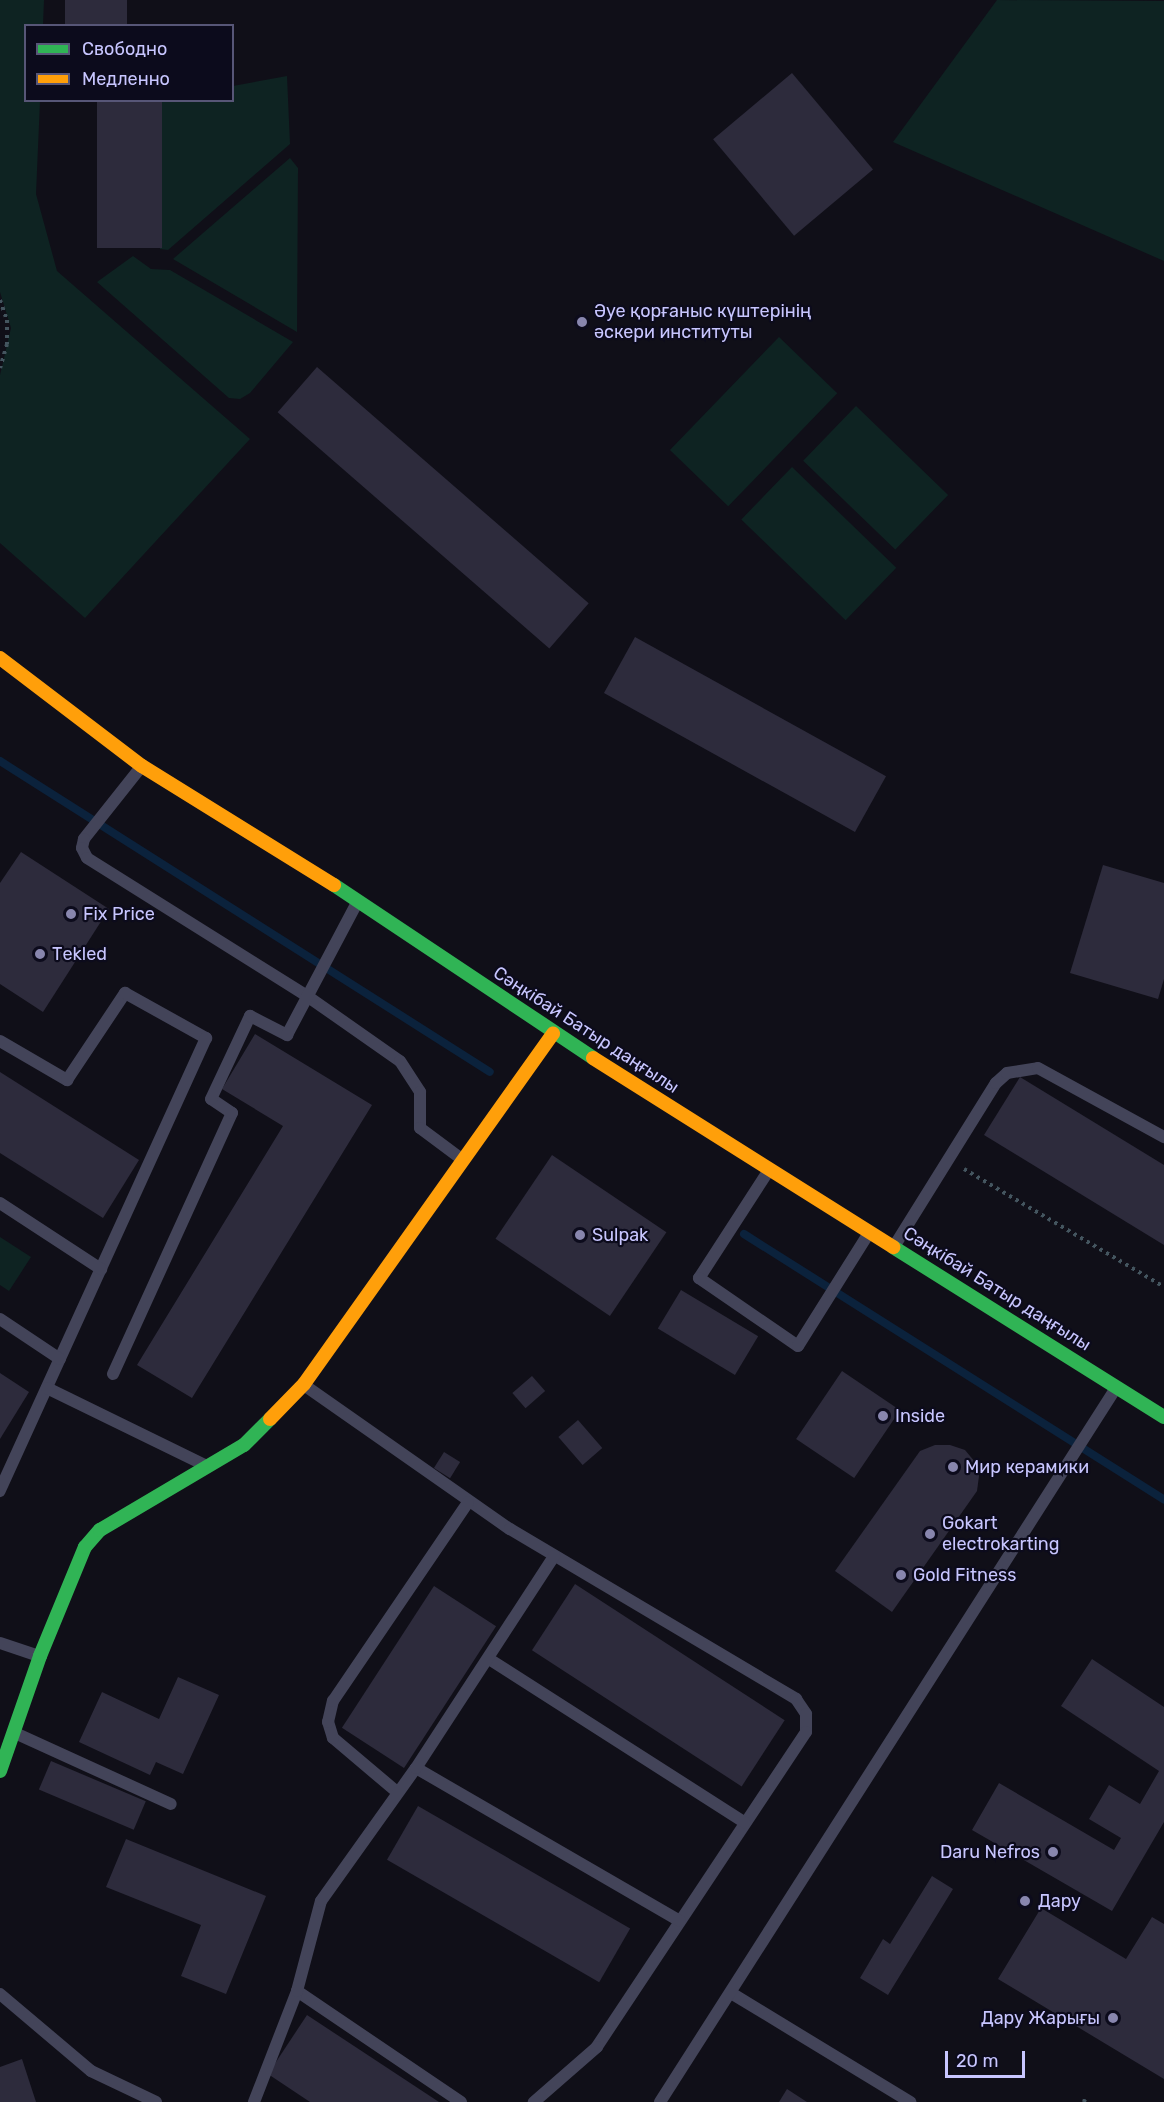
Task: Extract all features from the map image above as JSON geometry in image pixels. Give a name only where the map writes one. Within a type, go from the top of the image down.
[{"type":"main road","name":"Сәңкібай Батыр даңғылы","points":[[0,658],[142,766],[359,900],[553,1033],[895,1245],[1164,1417]]},
{"type":"main road","points":[[0,1771],[40,1656],[86,1547],[100,1530],[244,1445],[303,1384],[464,1162],[553,1033]]},
{"type":"lane","points":[[0,672],[39,688]]},
{"type":"lane","points":[[142,766],[89,833],[82,849],[87,858],[307,996],[400,1061],[420,1092],[420,1128],[464,1162]]},
{"type":"lane","points":[[113,1374],[232,1113],[211,1099],[250,1016],[287,1035],[359,900]]},
{"type":"lane","points":[[0,1041],[68,1080],[125,993],[206,1038],[0,1491]]},
{"type":"lane","points":[[895,1245],[996,1083],[1020,1068],[1038,1068],[1164,1137]]},
{"type":"lane","points":[[770,1169],[699,1278],[798,1346],[871,1230]]},
{"type":"lane","points":[[0,1203],[101,1269]]},
{"type":"lane","points":[[0,1319],[60,1359]]},
{"type":"lane","points":[[303,1384],[468,1502],[554,1556],[796,1699],[806,1714],[806,1732],[744,1822],[597,2047],[534,2102]]},
{"type":"lane","points":[[660,2102],[1117,1387]]},
{"type":"lane","points":[[47,1388],[207,1466]]},
{"type":"lane","points":[[397,1792],[333,1738],[328,1722],[333,1701],[468,1502]]},
{"type":"lane","points":[[254,2102],[297,1991],[321,1901],[416,1768],[554,1556]]},
{"type":"lane","points":[[0,1644],[40,1656]]},
{"type":"lane","points":[[489,1659],[744,1822]]},
{"type":"lane","points":[[14,1732],[171,1804]]},
{"type":"lane","points":[[416,1768],[680,1921]]},
{"type":"lane","points":[[297,1991],[461,2102]]},
{"type":"lane","points":[[731,1993],[910,2102]]},
{"type":"lane","points":[[0,1994],[91,2071],[156,2102]]},
{"type":"path","points":[[0,300],[7,320],[7,344],[0,368]]},
{"type":"path","points":[[948,1160],[1164,1287]]},
{"type":"green space","points":[[0,0],[44,0],[43,24],[24,24],[24,102],[40,102],[36,194],[57,271],[250,439],[85,618],[0,543],[0,375],[11,328],[0,292]]},
{"type":"green space","points":[[997,0],[1164,1],[1164,261],[893,142]]},
{"type":"green space","points":[[287,76],[290,144],[168,250],[160,249],[162,102],[234,102],[234,86]]},
{"type":"green space","points":[[290,158],[298,168],[297,332],[173,259]]},
{"type":"green space","points":[[133,256],[151,269],[170,270],[293,342],[250,393],[240,399],[229,398],[97,282]]},
{"type":"green space","points":[[779,337],[837,393],[728,506],[670,450]]},
{"type":"green space","points":[[856,406],[948,495],[895,550],[803,461]]},
{"type":"green space","points":[[792,467],[896,568],[846,620],[741,520]]},
{"type":"green space","points":[[0,1237],[31,1257],[9,1291],[0,1285]]},
{"type":"building","points":[[65,0],[127,0],[127,24],[65,24]]},
{"type":"building","points":[[792,73],[873,170],[794,236],[713,139]]},
{"type":"building","points":[[97,102],[162,102],[162,248],[97,248]]},
{"type":"building","points":[[317,367],[589,603],[549,648],[278,412]]},
{"type":"building","points":[[635,637],[886,776],[855,832],[604,693]]},
{"type":"building","name":"Тekled","points":[[21,852],[109,909],[43,1012],[0,984],[0,883]]},
{"type":"building","points":[[1103,865],[1164,883],[1164,979],[1158,999],[1070,973]]},
{"type":"building","points":[[255,1034],[372,1105],[192,1398],[137,1365],[283,1126],[222,1089]]},
{"type":"building","points":[[0,1072],[139,1160],[103,1218],[0,1153]]},
{"type":"building","points":[[1020,1077],[1164,1165],[1164,1245],[984,1135]]},
{"type":"building","name":"Sulpak","points":[[552,1155],[666,1232],[610,1316],[496,1239]]},
{"type":"building","points":[[681,1290],[758,1336],[735,1375],[658,1329]]},
{"type":"building","points":[[842,1371],[900,1410],[854,1478],[796,1439]]},
{"type":"building","points":[[0,1373],[29,1392],[0,1439]]},
{"type":"building","points":[[532,1376],[545,1391],[525,1408],[512,1393]]},
{"type":"building","points":[[578,1420],[602,1448],[583,1465],[558,1437]]},
{"type":"building","points":[[935,1445],[950,1445],[965,1450],[975,1462],[979,1476],[977,1491],[892,1612],[835,1571],[920,1451]]},
{"type":"building","points":[[444,1452],[460,1462],[450,1478],[434,1468]]},
{"type":"building","points":[[575,1584],[785,1720],[742,1786],[532,1650]]},
{"type":"building","points":[[434,1586],[496,1626],[404,1768],[342,1728]]},
{"type":"building","points":[[1092,1659],[1164,1707],[1164,1822],[1112,1911],[972,1830],[999,1783],[1114,1850],[1121,1838],[1089,1819],[1109,1785],[1140,1804],[1159,1771],[1061,1706]]},
{"type":"building","points":[[178,1677],[219,1695],[183,1774],[156,1762],[150,1775],[79,1742],[102,1692],[159,1719]]},
{"type":"building","points":[[51,1761],[146,1801],[134,1830],[39,1790]]},
{"type":"building","points":[[418,1806],[630,1928],[599,1982],[387,1860]]},
{"type":"building","points":[[126,1839],[266,1896],[226,1994],[181,1976],[201,1925],[106,1887]]},
{"type":"building","points":[[932,1876],[953,1889],[888,1995],[860,1978],[883,1939],[890,1944]]},
{"type":"building","name":"Дару Жарығы","points":[[1041,1908],[1126,1959],[1152,1917],[1164,1924],[1164,2079],[998,1979]]},
{"type":"building","points":[[307,2015],[439,2102],[310,2102],[268,2074]]},
{"type":"building","points":[[22,2059],[36,2102],[0,2102],[0,2067]]},
{"type":"building","points":[[787,2089],[807,2102],[779,2102]]},
{"type":"waterway","points":[[0,761],[490,1072]]},
{"type":"waterway","points":[[744,1234],[1164,1500]]},
{"type":"traffic: fast","points":[[334,885],[593,1058]]},
{"type":"traffic: fast","points":[[893,1247],[1164,1417]]},
{"type":"traffic: fast","points":[[0,1771],[40,1656],[85,1547],[100,1530],[244,1445],[270,1419]]},
{"type":"traffic: slow","points":[[0,658],[142,766],[334,885]]},
{"type":"traffic: slow","points":[[270,1419],[304,1384],[553,1033]]},
{"type":"traffic: slow","points":[[593,1058],[893,1247]]},
{"type":"place","name":"Әуе қорғаныс күштерінің әскери институты","points":[[582,322]]},
{"type":"place","name":"Fix Price","points":[[71,914]]},
{"type":"place","name":"Тekled","points":[[40,954]]},
{"type":"place","name":"Sulpak","points":[[580,1235]]},
{"type":"place","name":"Inside","points":[[883,1416]]},
{"type":"place","name":"Мир керамики","points":[[953,1467]]},
{"type":"place","name":"Gokart electrokarting","points":[[930,1534]]},
{"type":"place","name":"Gold Fitness","points":[[901,1575]]},
{"type":"place","name":"Daru Nefros","points":[[1053,1852]]},
{"type":"place","name":"Дару","points":[[1025,1901]]},
{"type":"place","name":"Дару Жарығы","points":[[1113,2018]]}]
